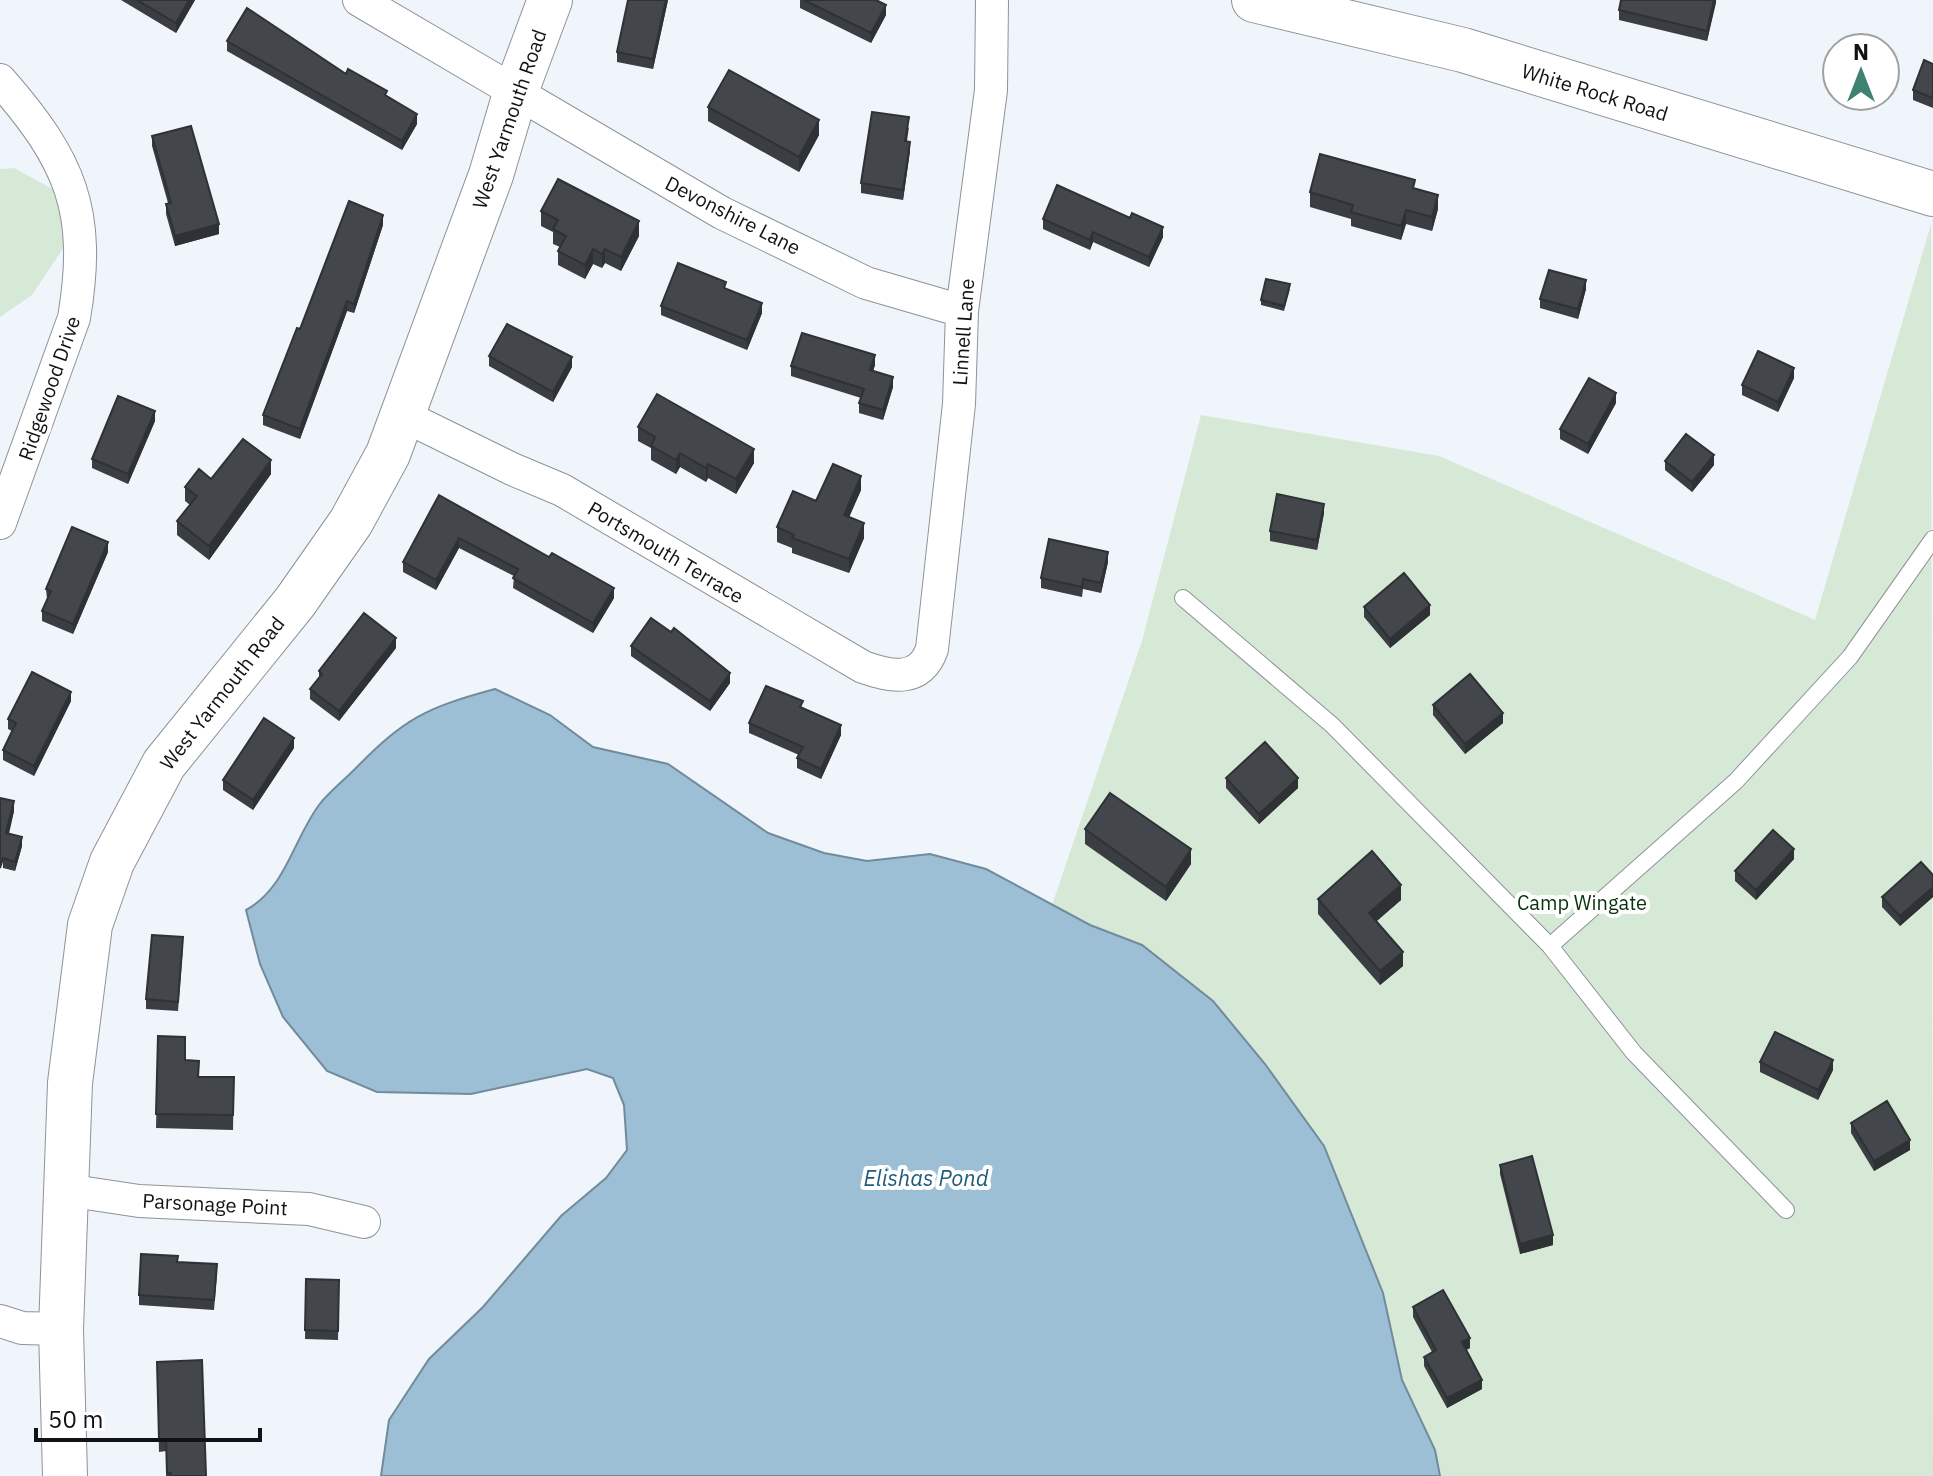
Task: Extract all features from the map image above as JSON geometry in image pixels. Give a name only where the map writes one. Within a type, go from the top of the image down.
[{"type":"main road","name":"West Yarmouth Road","points":[[65,1476],[61,1329],[70,1083],[90,925],[112,862],[164,764],[295,602],[351,522],[388,454],[491,175],[515,94],[550,0]]},
{"type":"main road","name":"White Rock Road","points":[[1254,0],[1463,50],[1933,194]]},
{"type":"street","name":"Devonshire Lane","points":[[359,0],[722,213],[866,283],[962,311]]},
{"type":"street","name":"Linnell Lane","points":[[927,662],[932,649],[959,404],[962,311],[991,90],[992,0]]},
{"type":"street","name":"Ridgewood Drive","points":[[0,80],[31,116],[54,152],[77,201],[81,227],[80,285],[74,318],[0,523]]},
{"type":"street","name":"Portsmouth Terrace","points":[[402,415],[562,490],[863,667],[886,676],[908,676],[927,662]]},
{"type":"street","name":"Parsonage Point","points":[[66,1190],[139,1201],[309,1209],[364,1222]]},
{"type":"street","points":[[0,1321],[22,1328],[61,1329]]},
{"type":"lane","points":[[1550,946],[1736,781],[1850,657],[1933,539]]},
{"type":"lane","points":[[1183,598],[1332,725],[1550,946],[1634,1053],[1786,1210]]},
{"type":"green space","points":[[14,168],[60,193],[74,232],[32,295],[0,317],[0,169]]},
{"type":"green space","name":"Camp Wingate","points":[[1931,224],[1933,1476],[1440,1476],[1435,1450],[1402,1380],[1383,1293],[1324,1146],[1265,1064],[1213,1001],[1052,905],[1142,641],[1201,415],[1439,456],[1815,620]]},
{"type":"water","name":"Elishas Pond","points":[[495,689],[550,715],[593,747],[668,764],[768,833],[824,853],[867,861],[930,854],[986,869],[1090,925],[1142,945],[1213,1001],[1265,1064],[1324,1146],[1383,1293],[1402,1380],[1435,1450],[1440,1476],[381,1476],[389,1420],[429,1359],[483,1307],[561,1216],[606,1178],[627,1150],[624,1105],[613,1078],[587,1069],[471,1094],[377,1092],[327,1071],[283,1017],[260,964],[246,910],[271,889],[323,801],[372,752],[417,717],[451,702]]},
{"type":"building","points":[[137,0],[189,0],[176,23]]},
{"type":"building","points":[[628,0],[666,0],[653,59],[617,52]]},
{"type":"building","points":[[804,0],[876,0],[886,5],[871,33]]},
{"type":"building","points":[[1621,0],[1714,0],[1707,31],[1619,10]]},
{"type":"building","points":[[247,8],[346,74],[348,69],[387,91],[385,95],[417,114],[402,141],[227,41]]},
{"type":"building","points":[[1924,60],[1933,64],[1933,98],[1913,90]]},
{"type":"building","points":[[729,70],[819,120],[799,157],[708,107]]},
{"type":"building","points":[[872,112],[909,117],[905,141],[910,142],[903,190],[861,183]]},
{"type":"building","points":[[191,126],[219,224],[175,236],[166,204],[171,203],[152,136]]},
{"type":"building","points":[[1320,154],[1415,180],[1413,188],[1438,195],[1432,217],[1406,210],[1401,226],[1351,212],[1353,205],[1310,192]]},
{"type":"building","points":[[558,179],[639,221],[621,257],[605,249],[602,254],[593,249],[585,265],[558,251],[566,236],[553,229],[558,220],[541,211]]},
{"type":"building","points":[[1057,185],[1130,218],[1132,213],[1163,227],[1149,257],[1093,232],[1090,240],[1043,219]]},
{"type":"building","points":[[349,201],[383,215],[354,304],[347,301],[300,429],[263,415]]},
{"type":"building","points":[[678,263],[726,282],[724,288],[762,303],[747,340],[661,306]]},
{"type":"building","points":[[1549,270],[1586,280],[1578,309],[1540,299]]},
{"type":"building","points":[[1266,279],[1290,284],[1284,306],[1261,300]]},
{"type":"building","points":[[507,324],[572,357],[553,392],[489,356]]},
{"type":"building","points":[[802,333],[875,355],[870,370],[893,377],[883,410],[859,403],[864,389],[791,366]]},
{"type":"building","points":[[1758,351],[1794,368],[1778,402],[1742,385]]},
{"type":"building","points":[[1589,378],[1616,393],[1588,444],[1560,429]]},
{"type":"building","points":[[657,394],[754,449],[736,479],[708,464],[706,468],[680,453],[676,460],[651,446],[655,437],[638,427]]},
{"type":"building","points":[[118,396],[155,411],[128,474],[92,459]]},
{"type":"building","points":[[1686,434],[1714,455],[1692,482],[1665,461]]},
{"type":"building","points":[[243,439],[271,460],[209,546],[177,521],[197,496],[185,487],[199,469],[211,479]]},
{"type":"building","points":[[833,464],[861,476],[844,515],[864,523],[849,559],[792,538],[794,535],[777,527],[793,491],[816,501]]},
{"type":"building","points":[[1277,494],[1324,504],[1317,540],[1270,531]]},
{"type":"building","points":[[439,495],[549,557],[552,553],[614,588],[593,623],[513,578],[518,569],[459,538],[436,580],[403,562]]},
{"type":"building","points":[[72,527],[108,542],[73,624],[42,611],[51,591],[46,589]]},
{"type":"building","points":[[1049,539],[1108,552],[1101,583],[1083,579],[1082,587],[1041,578]]},
{"type":"building","points":[[1404,573],[1430,605],[1390,639],[1364,607]]},
{"type":"building","points":[[364,613],[396,638],[339,711],[310,689],[322,674],[319,671]]},
{"type":"building","points":[[651,618],[671,632],[674,628],[730,673],[710,701],[631,646]]},
{"type":"building","points":[[32,672],[71,692],[34,766],[3,750],[16,723],[8,719]]},
{"type":"building","points":[[1470,674],[1503,713],[1465,744],[1433,705]]},
{"type":"building","points":[[766,686],[803,701],[800,707],[841,725],[821,769],[797,758],[803,747],[749,723]]},
{"type":"building","points":[[264,718],[294,738],[253,800],[223,780]]},
{"type":"building","points":[[1265,742],[1298,778],[1259,814],[1226,778]]},
{"type":"building","points":[[1110,793],[1191,849],[1166,887],[1085,829]]},
{"type":"building","points":[[0,798],[14,801],[6,833],[22,837],[15,862],[3,858],[0,868]]},
{"type":"building","points":[[1773,830],[1794,849],[1756,890],[1735,871]]},
{"type":"building","points":[[1372,851],[1401,885],[1369,913],[1403,952],[1380,971],[1318,899]]},
{"type":"building","points":[[1921,862],[1933,875],[1933,887],[1900,916],[1882,897]]},
{"type":"building","points":[[152,935],[183,937],[178,1002],[146,999]]},
{"type":"building","points":[[1775,1032],[1833,1060],[1818,1090],[1760,1062]]},
{"type":"building","points":[[158,1036],[185,1037],[185,1060],[199,1061],[198,1077],[234,1077],[233,1115],[156,1114]]},
{"type":"building","points":[[1887,1101],[1910,1140],[1874,1161],[1851,1123]]},
{"type":"building","points":[[1532,1156],[1553,1235],[1520,1244],[1500,1165]]},
{"type":"building","points":[[141,1254],[178,1256],[177,1262],[217,1264],[214,1300],[139,1295]]},
{"type":"building","points":[[306,1279],[339,1280],[338,1331],[305,1330]]},
{"type":"building","points":[[1443,1290],[1470,1338],[1462,1342],[1482,1380],[1447,1398],[1424,1357],[1436,1350],[1413,1307]]},
{"type":"building","points":[[202,1360],[206,1476],[170,1476],[171,1473],[167,1473],[166,1439],[159,1439],[157,1362]]}]
